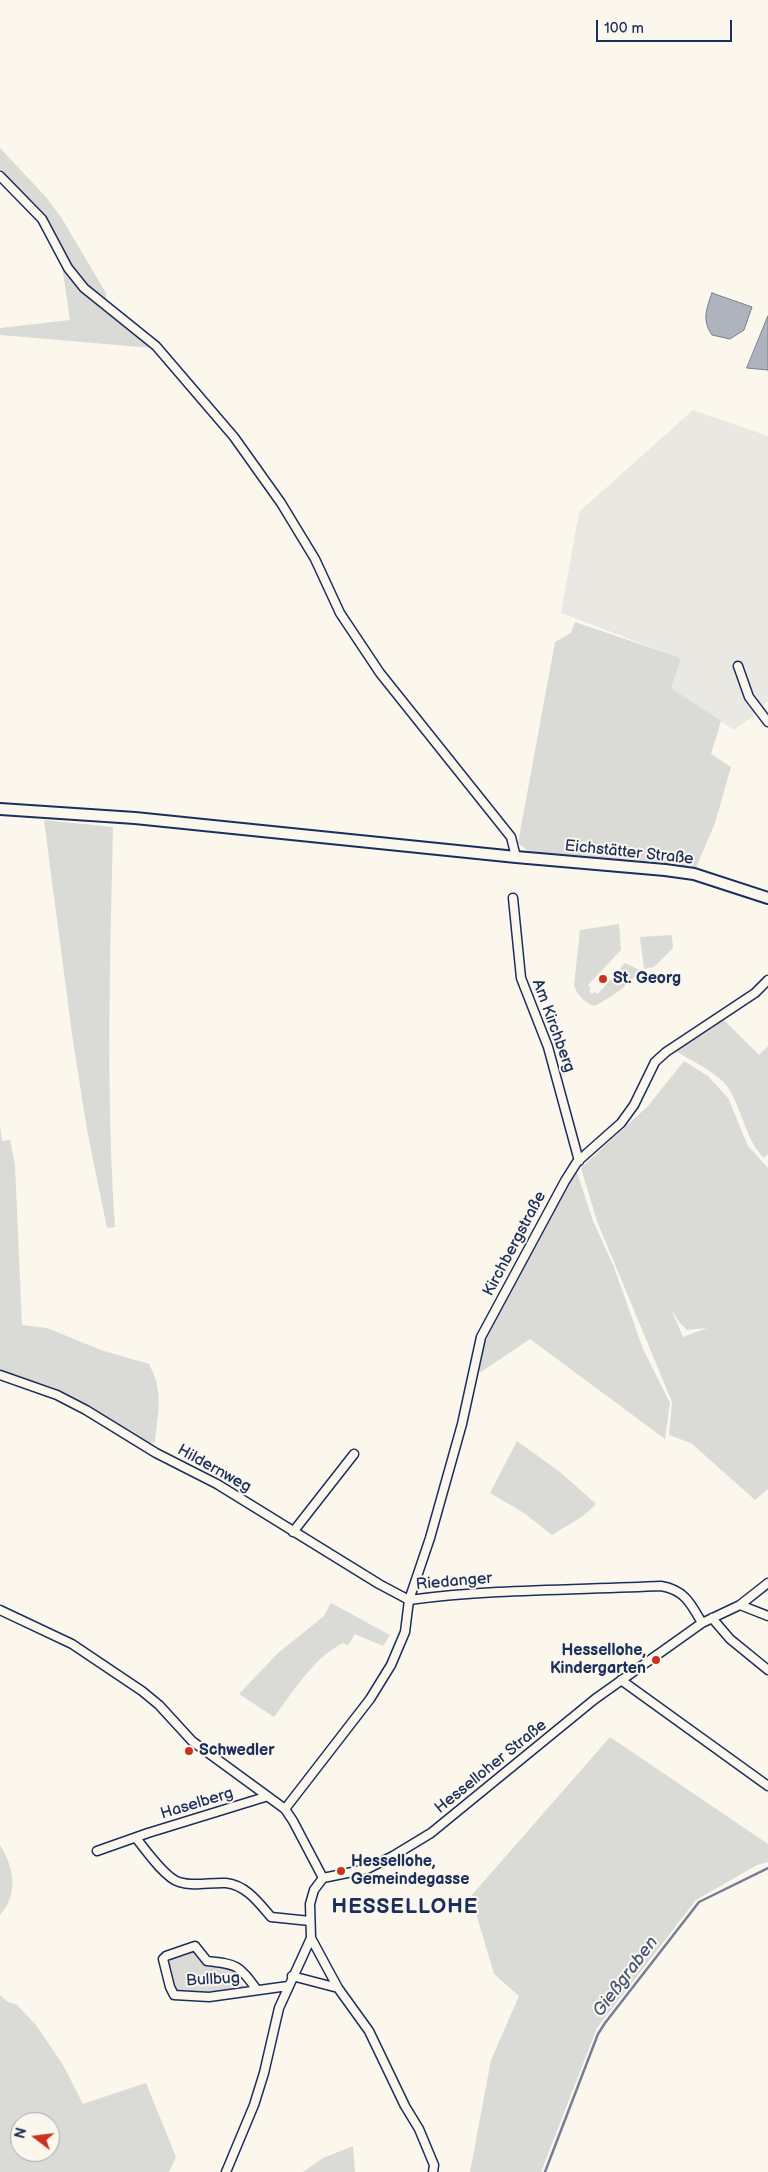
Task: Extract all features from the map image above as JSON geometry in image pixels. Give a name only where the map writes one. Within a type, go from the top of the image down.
[{"type":"main road","name":"Eichstätter Straße","points":[[0,809],[134,818],[684,873],[722,882],[768,898]]},
{"type":"street","points":[[0,176],[42,219],[68,268],[84,288],[156,346],[234,437],[281,503],[315,559],[340,613],[380,673],[511,837],[516,857]]},
{"type":"street","points":[[738,666],[749,697],[768,722]]},
{"type":"street","name":"Am Kirchberg","points":[[513,898],[521,978],[548,1047],[579,1161]]},
{"type":"street","name":"Kirchbergstraße","points":[[409,1600],[429,1541],[462,1424],[481,1338],[565,1181],[579,1161],[622,1123],[634,1105],[655,1062],[669,1050],[755,993],[768,980]]},
{"type":"street","name":"Hildernweg","points":[[0,1375],[64,1398],[156,1453],[217,1484],[379,1584],[409,1600]]},
{"type":"street","points":[[293,1532],[354,1454]]},
{"type":"street","name":"Hesselloher Straße","points":[[323,1878],[367,1869],[431,1833],[621,1680],[702,1623],[740,1605],[768,1583]]},
{"type":"street","name":"Riedanger","points":[[285,1809],[326,1759],[379,1686],[391,1665],[405,1632],[409,1600],[450,1595],[518,1591],[661,1586],[678,1590],[690,1603],[702,1623]]},
{"type":"street","points":[[740,1605],[768,1616]]},
{"type":"street","points":[[0,1610],[72,1644],[142,1691],[159,1705],[192,1741],[285,1809],[323,1878],[314,1890],[310,1904],[312,1938],[338,1988],[369,2031],[405,2106],[419,2129],[434,2165],[433,2172]]},
{"type":"street","points":[[712,1618],[730,1639],[768,1670]]},
{"type":"street","points":[[621,1680],[768,1786]]},
{"type":"street","name":"Haselberg","points":[[97,1851],[265,1796]]},
{"type":"street","points":[[136,1838],[163,1870],[177,1882],[198,1885],[227,1883],[248,1892],[271,1917],[310,1921]]},
{"type":"street","points":[[226,2172],[254,2106],[264,2073],[279,2008],[292,1976],[312,1938]]},
{"type":"street","name":"Bullbug","points":[[257,1990],[245,1974],[232,1964],[207,1962],[195,1946],[166,1956],[163,1959],[166,1976],[174,1995],[209,1997],[288,1986]]},
{"type":"street","points":[[292,1976],[338,1988]]},
{"type":"shaded area","points":[[0,148],[45,196],[61,217],[106,293],[106,299],[80,280],[68,264],[59,245],[0,173]]},
{"type":"shaded area","points":[[62,265],[67,274],[152,348],[0,335],[0,328],[70,320]]},
{"type":"shaded area","points":[[712,293],[752,307],[744,330],[730,339],[712,335],[707,325],[706,315]]},
{"type":"shaded area","points":[[768,316],[768,370],[747,368]]},
{"type":"shaded area","points":[[693,410],[768,436],[768,701],[756,714],[734,730],[671,688],[680,658],[561,613],[579,512]]},
{"type":"shaded area","points":[[575,622],[681,658],[671,688],[721,721],[711,754],[731,767],[715,823],[695,870],[658,862],[540,853],[527,850],[518,843],[555,642],[571,633]]},
{"type":"shaded area","points":[[44,820],[113,827],[110,1127],[115,1227],[107,1228],[87,1130],[72,1034]]},
{"type":"shaded area","points":[[619,924],[621,950],[588,985],[591,988],[589,991],[592,994],[595,992],[598,994],[625,963],[640,970],[625,986],[595,1006],[582,999],[574,986],[580,930]]},
{"type":"shaded area","points":[[672,935],[673,948],[654,967],[644,969],[640,937]]},
{"type":"shaded area","points":[[723,1019],[759,1055],[768,1046],[768,1154],[764,1158],[752,1141],[732,1094],[726,1085],[709,1071],[674,1050]]},
{"type":"shaded area","points":[[684,1061],[708,1076],[728,1098],[748,1146],[768,1168],[768,1489],[755,1500],[691,1443],[669,1435],[672,1402],[597,1221],[581,1168],[648,1106]],"holes":[[[671,1309],[687,1330],[707,1328],[683,1337]]]},
{"type":"shaded area","points":[[0,1126],[2,1141],[10,1140],[15,1165],[22,1325],[47,1328],[101,1350],[149,1364],[157,1384],[159,1402],[155,1442],[146,1444],[53,1387],[0,1372]]},
{"type":"shaded area","points":[[576,1169],[593,1221],[614,1267],[643,1349],[670,1403],[665,1439],[530,1339],[481,1372],[476,1369],[491,1324]]},
{"type":"shaded area","points":[[517,1441],[560,1472],[596,1504],[583,1516],[552,1535],[524,1513],[490,1493]]},
{"type":"shaded area","points":[[331,1603],[390,1635],[383,1646],[355,1634],[348,1645],[343,1643],[332,1649],[313,1666],[274,1717],[239,1694],[278,1653],[324,1616]]},
{"type":"shaded area","points":[[610,1737],[768,1844],[768,1862],[757,1865],[696,1900],[597,2028],[541,2172],[470,2172],[491,2060],[519,1996],[494,1974],[471,1896]]},
{"type":"shaded area","points":[[0,1845],[9,1863],[12,1890],[6,1907],[0,1915]]},
{"type":"shaded area","points":[[193,1949],[204,1965],[220,1965],[233,1970],[244,1988],[211,1994],[177,1993],[171,1986],[169,1956]]},
{"type":"shaded area","points":[[0,1995],[8,2002],[17,2005],[36,2025],[63,2065],[83,2104],[146,2083],[176,2157],[169,2172],[0,2172]]},
{"type":"shaded area","points":[[353,2146],[355,2172],[303,2172],[323,2158]]},
{"type":"waterway","name":"Gießgraben","points":[[545,2172],[598,2034],[605,2023],[699,1902],[768,1868]]},
{"type":"place","name":"St. Georg","points":[[603,979]]},
{"type":"place","name":"Hessellohe, Kindergarten","points":[[656,1660]]},
{"type":"place","name":"Schwedler","points":[[189,1751]]},
{"type":"place","name":"Hessellohe, Gemeindegasse","points":[[341,1871]]},
{"type":"district","name":"HESSELLOHE","points":[[405,1908]]}]
